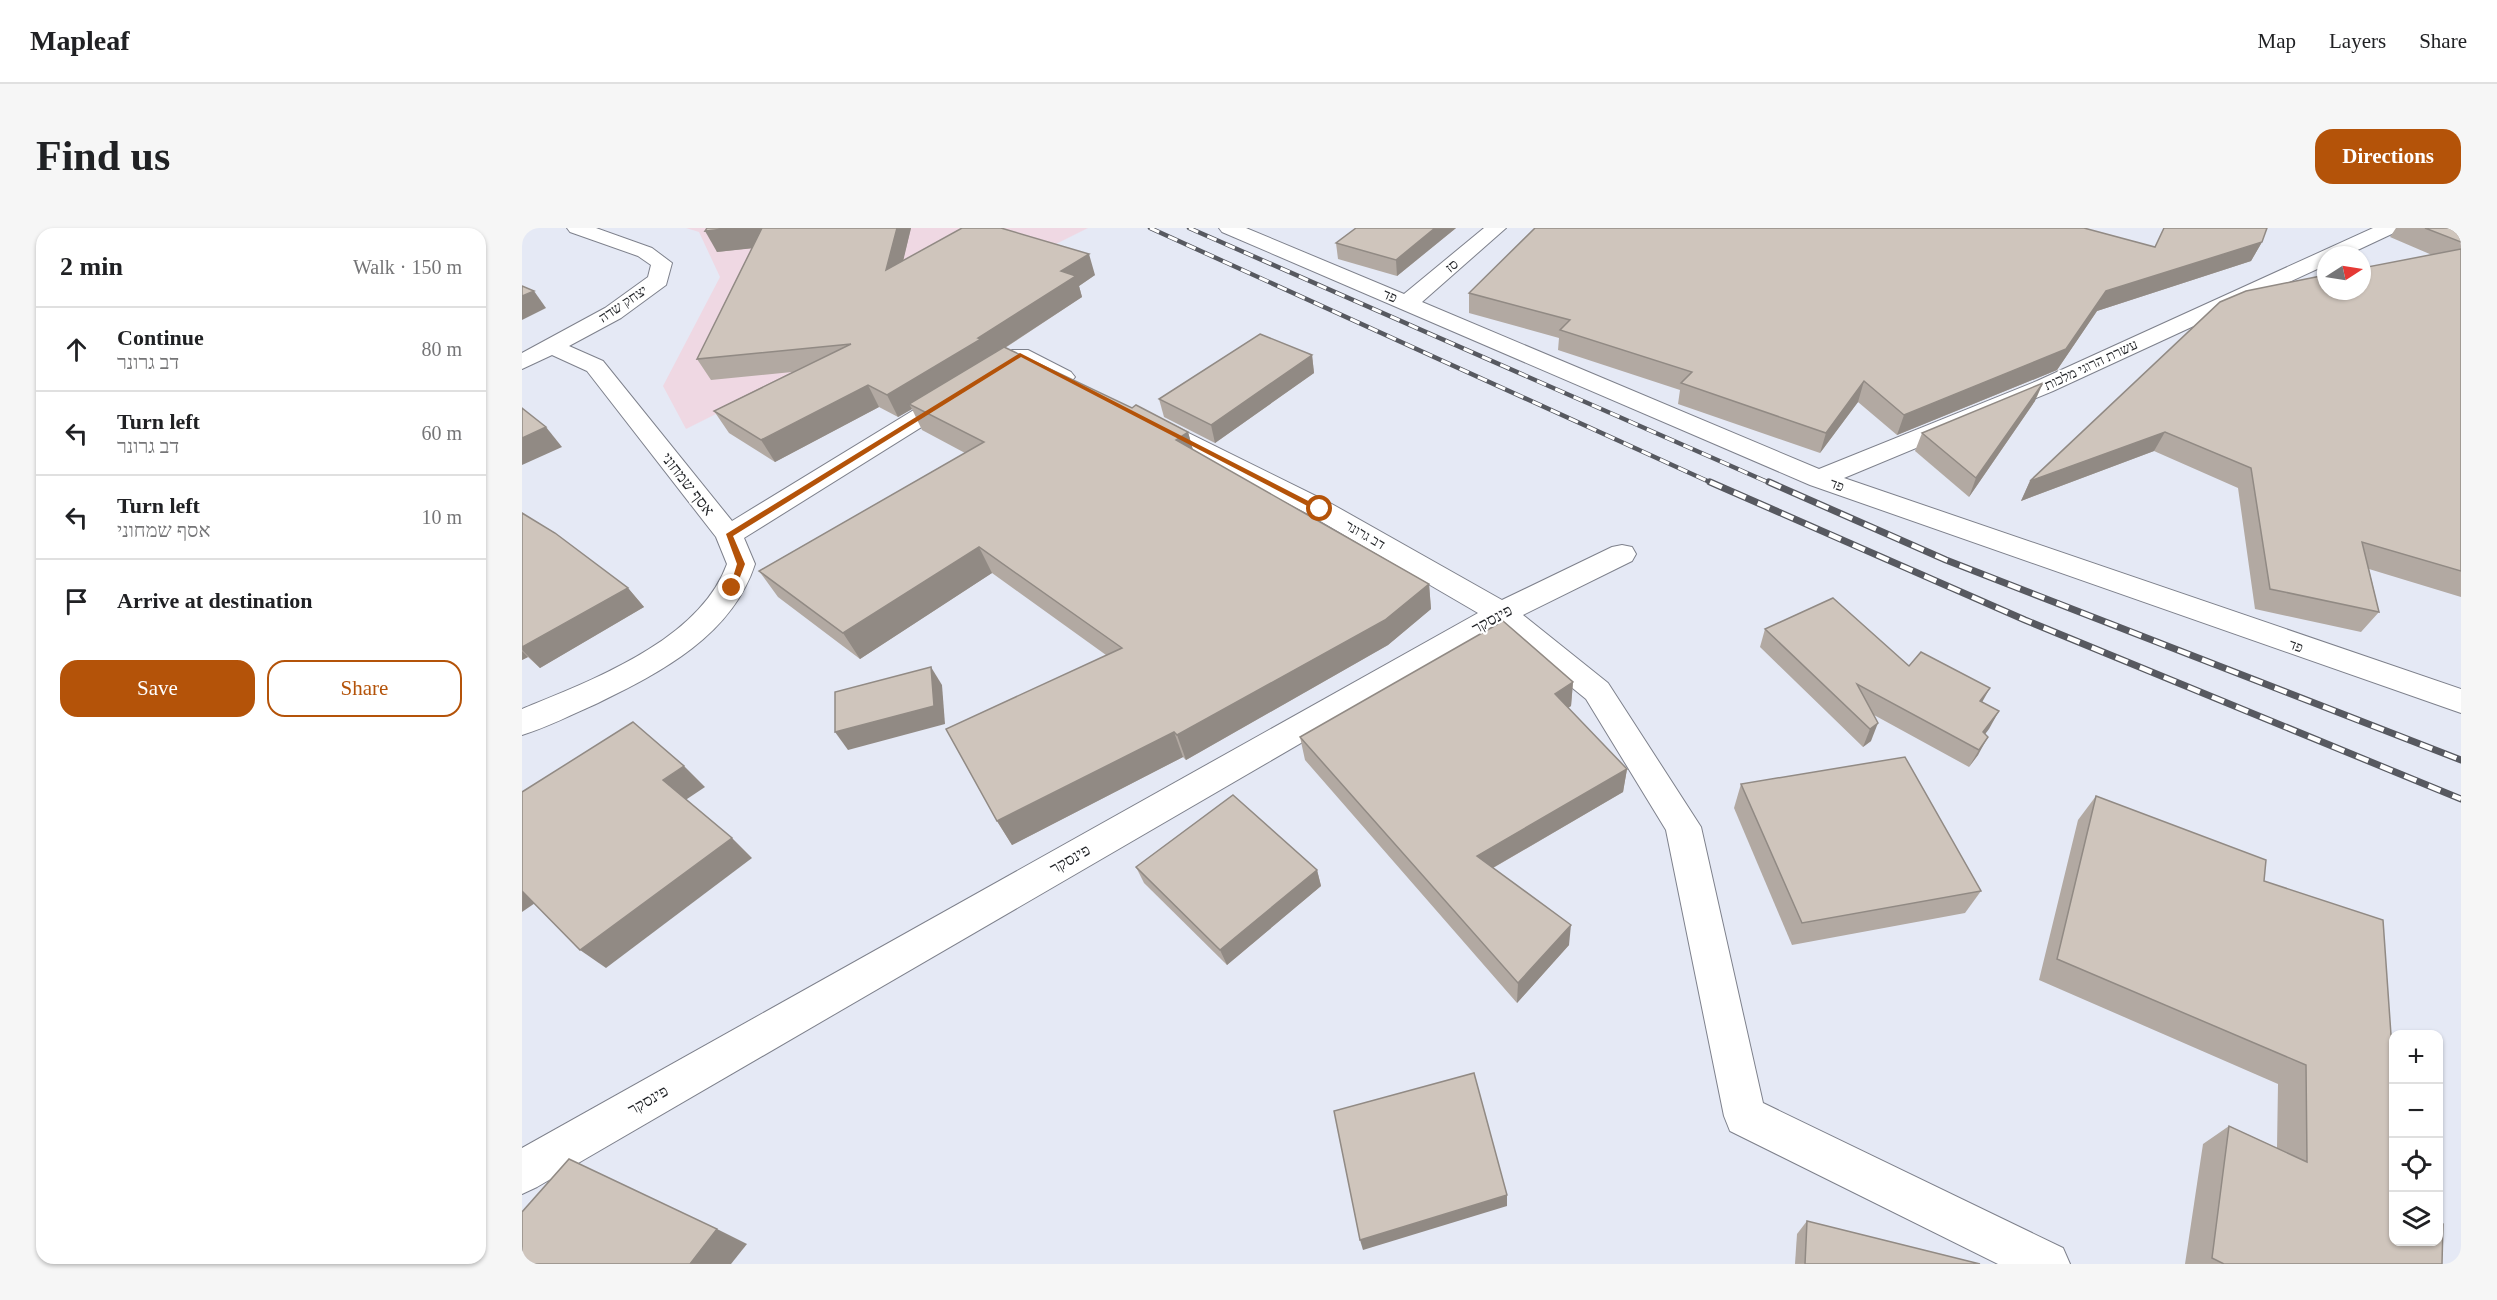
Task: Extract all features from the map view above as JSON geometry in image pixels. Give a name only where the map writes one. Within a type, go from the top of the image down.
[{"type":"street","name":"יצחק שדה","points":[[522,362],[554,347],[613,313],[658,280],[662,263],[645,252],[577,228]]},
{"type":"street","name":"פד","points":[[1229,228],[1819,479],[2461,701]]},
{"type":"street","name":"סז","points":[[1407,303],[1496,228]]},
{"type":"street","name":"עשרת הרוגי מלכות","points":[[2350,246],[2389,228]]},
{"type":"street","name":"עשרת הרוגי מלכות","points":[[1819,479],[2045,386],[2317,261]]},
{"type":"street","name":"אסף שמחוני","points":[[522,723],[616,679],[684,641],[713,614],[732,588],[741,564],[729,536],[595,366],[554,347]]},
{"type":"street","points":[[729,536],[1020,355],[1082,387]]},
{"type":"street","name":"דב גרונר","points":[[1134,413],[1320,509],[1500,613],[1597,691],[1683,827],[1745,1116],[2047,1264]]},
{"type":"street","name":"פינסקר","points":[[522,1172],[1500,613],[1622,554]]},
{"type":"shaded area","points":[[686,228],[1088,228],[686,429],[663,386],[720,277],[699,232]]},
{"type":"building","points":[[707,228],[734,228],[705,231]]},
{"type":"building","points":[[762,228],[897,228],[886,270],[962,228],[1001,228],[1089,254],[1061,271],[1076,276],[978,338],[981,339],[887,395],[868,385],[761,440],[714,411],[851,344],[697,359]]},
{"type":"building","points":[[1356,228],[1435,228],[1396,260],[1336,243]]},
{"type":"building","points":[[1535,228],[2084,228],[2155,247],[2164,228],[2267,228],[2262,242],[2106,291],[2066,349],[1904,415],[1864,381],[1826,433],[1681,383],[1692,372],[1560,330],[1570,320],[1469,293]]},
{"type":"building","points":[[2425,228],[2461,228],[2461,242]]},
{"type":"building","points":[[2461,249],[2461,571],[2362,542],[2379,612],[2270,589],[2251,468],[2165,432],[2030,481],[2220,302],[2246,291],[2317,277],[2317,300],[2371,300],[2371,266]]},
{"type":"building","points":[[522,286],[534,291],[522,296]]},
{"type":"building","points":[[1260,334],[1312,355],[1211,425],[1159,399]]},
{"type":"building","points":[[1004,347],[1132,408],[1136,405],[1188,432],[1176,440],[1429,584],[1385,620],[1177,735],[1174,732],[997,821],[946,729],[1122,648],[979,547],[843,633],[759,571],[984,442],[909,404]]},
{"type":"building","points":[[2043,383],[1976,478],[1922,433]]},
{"type":"building","points":[[522,408],[546,427],[522,438]]},
{"type":"building","points":[[522,513],[555,533],[628,588],[522,647]]},
{"type":"building","points":[[1833,598],[1909,666],[1921,652],[1990,688],[1980,701],[1999,711],[1983,732],[1988,737],[1979,750],[1857,684],[1878,723],[1870,729],[1765,629]]},
{"type":"building","points":[[1503,621],[1573,682],[1555,694],[1627,769],[1477,856],[1571,925],[1518,983],[1300,737]]},
{"type":"building","points":[[931,667],[934,706],[835,732],[835,692]]},
{"type":"building","points":[[633,722],[684,766],[663,780],[732,838],[580,950],[522,891],[522,792]]},
{"type":"building","points":[[1905,757],[1981,891],[1802,923],[1741,784]]},
{"type":"building","points":[[1233,795],[1317,870],[1220,950],[1136,867]]},
{"type":"building","points":[[2096,796],[2266,860],[2264,881],[2383,920],[2391,1030],[2389,1246],[2442,1246],[2442,1264],[2224,1264],[2212,1258],[2229,1126],[2307,1162],[2306,1065],[2057,959]]},
{"type":"building","points":[[1474,1073],[1507,1195],[1360,1240],[1334,1111]]},
{"type":"building","points":[[569,1159],[717,1229],[690,1264],[522,1264],[522,1212]]},
{"type":"building","points":[[1807,1221],[1980,1264],[1805,1264]]},
{"type":"railway","points":[[1150,228],[1714,484]]},
{"type":"railway","points":[[1189,228],[1772,484]]},
{"type":"railway","points":[[1710,482],[2025,620],[2461,799]]},
{"type":"railway","points":[[1769,482],[1946,560],[2461,760]]},
{"type":"route","points":[[732,588],[741,564],[729,536],[1020,355],[1320,509]]}]
